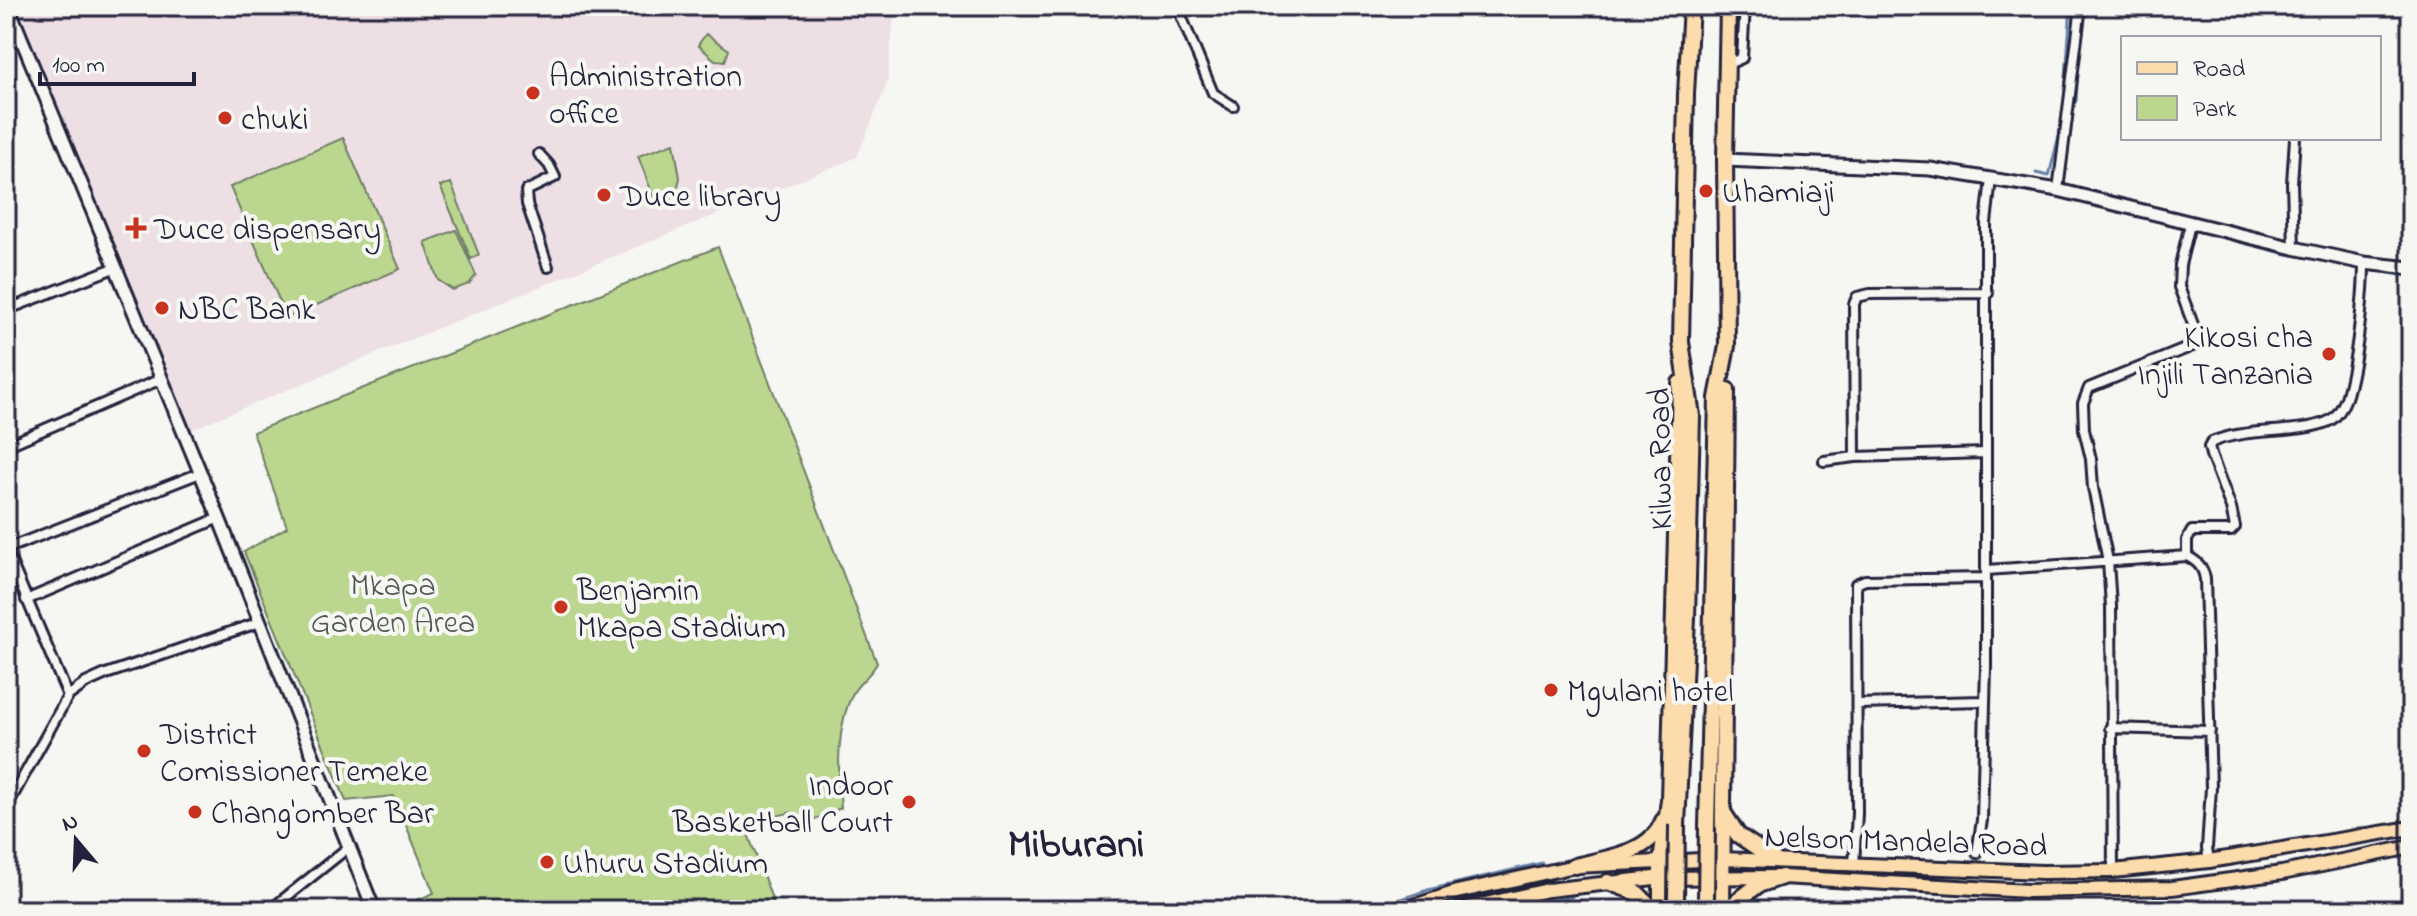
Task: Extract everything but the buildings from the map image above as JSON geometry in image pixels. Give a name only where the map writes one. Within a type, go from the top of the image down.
[{"type":"highway","name":"Kilwa Road","points":[[1676,905],[1692,416],[1681,342],[1691,6]]},
{"type":"highway","name":"Kilwa Road","points":[[1706,904],[1717,398],[1727,346],[1725,160],[1728,6]]},
{"type":"highway","points":[[1661,910],[1661,862],[1668,809],[1681,342]]},
{"type":"highway","points":[[1724,910],[1727,346]]},
{"type":"highway","points":[[1575,866],[1635,849],[1653,840],[1668,809]]},
{"type":"highway","points":[[1723,812],[1738,835],[1775,860]]},
{"type":"highway","points":[[1724,910],[1758,885],[1782,877]]},
{"type":"highway","points":[[1608,882],[1637,893],[1654,910]]},
{"type":"main road","name":"Nelson Mandela Road","points":[[1402,910],[1457,892],[1575,866],[1722,859],[2043,872],[2113,871],[2209,861],[2411,828]]},
{"type":"main road","name":"Nelson Mandela Road","points":[[1459,910],[1508,897],[1608,882],[1723,876],[2028,891],[2172,888],[2282,873],[2411,847]]},
{"type":"street","points":[[8,6],[219,518],[374,910]]},
{"type":"street","points":[[1177,6],[1213,93],[1233,106]]},
{"type":"street","points":[[1728,64],[1742,58],[1745,6]]},
{"type":"street","points":[[2058,190],[2081,6]]},
{"type":"street","points":[[2294,248],[2292,183],[2295,140]]},
{"type":"street","points":[[539,154],[555,177],[526,191],[527,204],[548,267]]},
{"type":"street","points":[[1725,160],[1930,169],[2058,190],[2294,248],[2364,263],[2411,268]]},
{"type":"street","points":[[1977,853],[1982,820],[1987,574],[1987,202],[1991,179]]},
{"type":"street","points":[[2113,871],[2110,728],[2113,651],[2108,561],[2093,488],[2083,403],[2089,388],[2200,343],[2179,287],[2180,265],[2190,224]]},
{"type":"street","points":[[2187,556],[2187,540],[2192,531],[2231,531],[2235,527],[2211,455],[2209,447],[2212,442],[2232,435],[2320,424],[2338,414],[2345,399],[2354,357],[2364,263]]},
{"type":"street","points":[[6,310],[114,268]]},
{"type":"street","points":[[1855,457],[1854,304],[1857,297],[1870,294],[1988,293]]},
{"type":"street","points":[[6,446],[161,379]]},
{"type":"street","points":[[1824,461],[1855,457],[1985,453]]},
{"type":"street","points":[[68,696],[6,549],[200,473]]},
{"type":"street","points":[[26,600],[219,518]]},
{"type":"street","points":[[1854,865],[1856,584],[1865,580],[1987,574],[2187,556],[2204,570],[2205,579],[2211,788],[2209,861]]},
{"type":"street","points":[[6,808],[68,696],[106,674],[260,622]]},
{"type":"street","points":[[1857,704],[1984,701]]},
{"type":"street","points":[[2110,728],[2210,731]]},
{"type":"street","points":[[270,910],[350,846]]},
{"type":"shaded area","points":[[19,6],[895,6],[887,84],[857,157],[187,431],[58,115]]},
{"type":"green space","points":[[706,34],[729,50],[725,61],[715,60],[698,45]]},
{"type":"green space","points":[[343,138],[400,269],[287,318],[230,187]]},
{"type":"green space","points":[[674,143],[680,178],[675,197],[657,206],[638,156]]},
{"type":"green space","points":[[451,183],[479,255],[471,259],[440,186]]},
{"type":"green space","points":[[456,230],[476,275],[469,284],[453,290],[438,280],[425,242]]},
{"type":"green space","name":"Benjamin Mkapa Stadium","points":[[718,247],[877,663],[858,685],[847,706],[839,765],[841,808],[804,824],[793,812],[744,823],[776,910],[393,910],[434,893],[394,796],[346,801],[244,552],[287,527],[253,432]]},
{"type":"waterway","points":[[2064,107],[2071,6]]},
{"type":"waterway","points":[[2076,101],[2079,56]]},
{"type":"waterway","points":[[2036,173],[2049,176],[2063,119]]},
{"type":"waterway","points":[[2115,210],[2287,254],[2411,277]]},
{"type":"waterway","points":[[2322,837],[2397,823]]},
{"type":"waterway","points":[[1913,860],[2069,866]]},
{"type":"waterway","points":[[1369,910],[1428,890],[1542,863]]},
{"type":"waterway","points":[[2113,865],[2130,863]]},
{"type":"waterway","points":[[1512,910],[1572,897]]},
{"type":"place","name":"Administration office","points":[[533,93]]},
{"type":"place","name":"chuki","points":[[225,118]]},
{"type":"place","name":"Uhamiaji","points":[[1706,191]]},
{"type":"place","name":"Duce library","points":[[604,195]]},
{"type":"place","name":"Duce dispensary","points":[[136,228]]},
{"type":"place","name":"NBC Bank","points":[[162,308]]},
{"type":"place","name":"Kikosi cha Injili Tanzania","points":[[2329,354]]},
{"type":"place","name":"Benjamin Mkapa Stadium","points":[[561,607]]},
{"type":"place","name":"Mgulani hotel","points":[[1551,690]]},
{"type":"place","name":"District Comissioner Temeke","points":[[144,751]]},
{"type":"place","name":"Indoor Basketball Court","points":[[909,802]]},
{"type":"place","name":"Chang'omber Bar","points":[[195,812]]},
{"type":"place","name":"Uhuru Stadium","points":[[547,862]]},
{"type":"district","name":"Miburani","points":[[1076,842]]},
{"type":"park label","name":"Mkapa Garden Area","points":[[393,602]]}]
